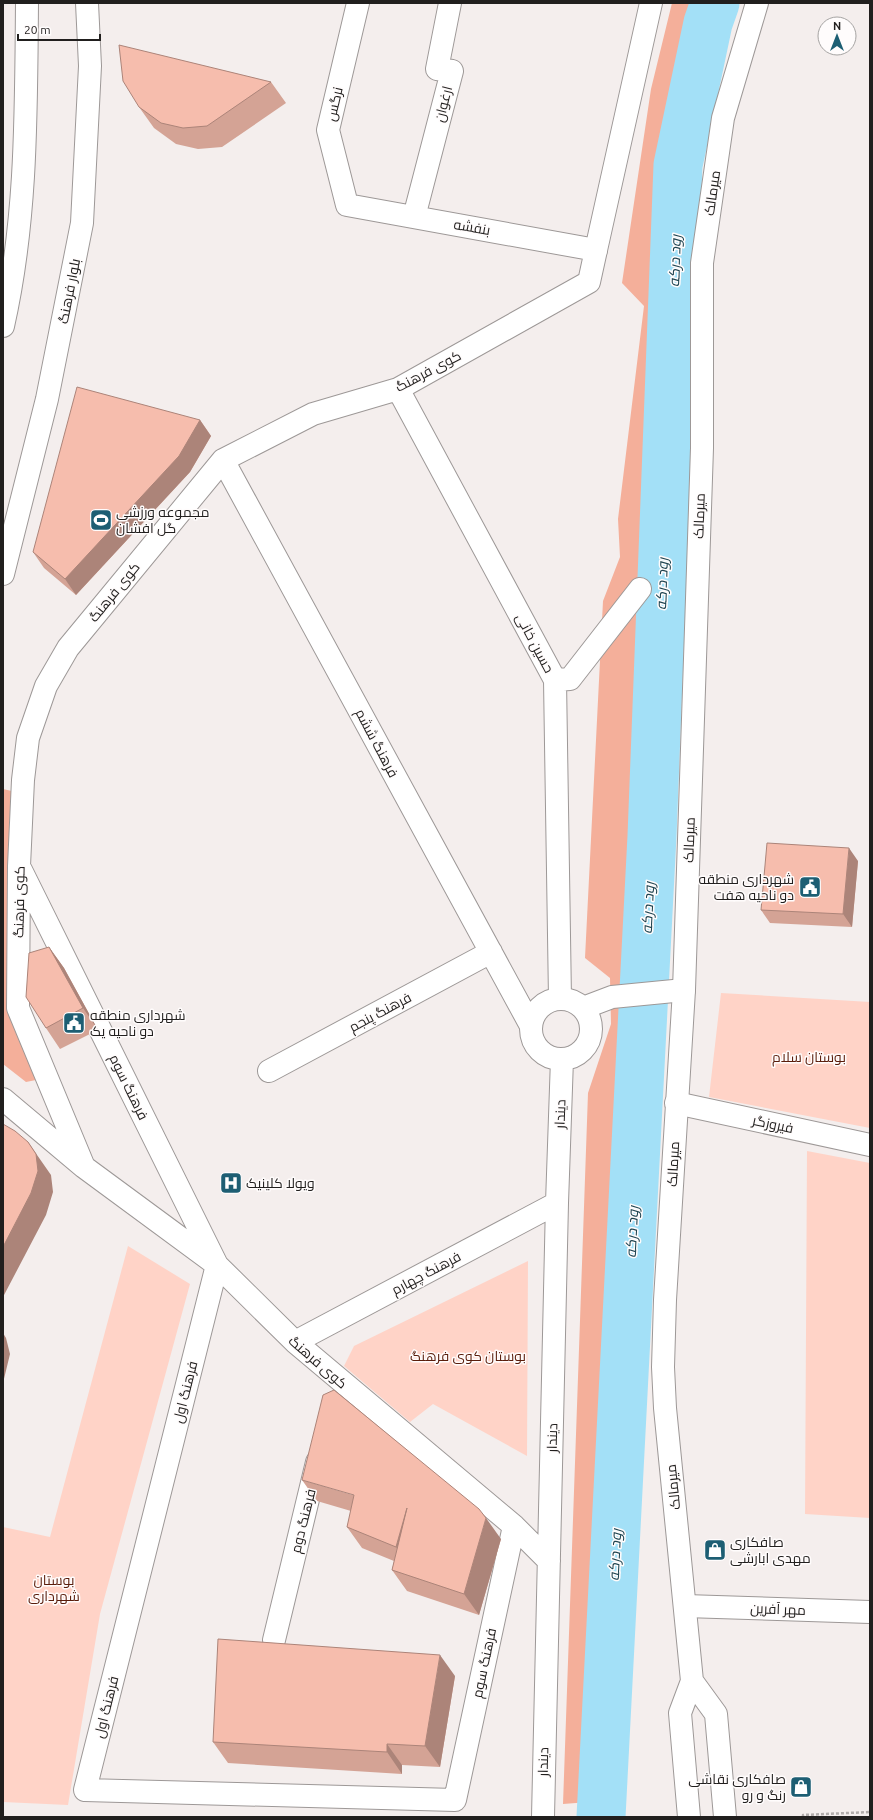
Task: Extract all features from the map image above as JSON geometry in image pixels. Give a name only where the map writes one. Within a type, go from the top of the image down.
[{"type":"street","points":[[3,326],[12,285],[26,144],[27,3]]},
{"type":"street","name":"بلوار فرهنگ","points":[[3,574],[47,399],[82,223],[90,66],[87,3]]},
{"type":"street","name":"نرگس","points":[[346,205],[328,130],[358,3]]},
{"type":"street","name":"ارغوان","points":[[414,216],[452,71],[437,69],[450,3]]},
{"type":"street","points":[[596,250],[652,3]]},
{"type":"street","name":"میرمالک","points":[[689,1817],[680,1713],[692,1681],[665,1408],[663,1367],[665,1300],[684,990],[701,456],[702,263],[723,118],[757,3]]},
{"type":"street","name":"بنفشه","points":[[346,205],[414,216],[596,250]]},
{"type":"street","name":"کوی فرهنگ","points":[[84,1167],[18,1008],[23,780],[28,738],[46,686],[68,648],[223,460],[313,414],[398,389],[589,282],[596,250]]},
{"type":"street","name":"حسین خانی","points":[[398,389],[555,680],[560,999]]},
{"type":"street","name":"فرهنگ ششم","points":[[223,460],[531,1026]]},
{"type":"street","points":[[555,680],[570,679],[640,589]]},
{"type":"street","name":"فرهنگ سوم","points":[[20,866],[217,1265]]},
{"type":"street","name":"فرهنگ پنجم","points":[[269,1071],[491,952]]},
{"type":"street","points":[[583,1008],[612,997],[684,990]]},
{"type":"street","points":[[560,999],[577,1003],[583,1008],[589,1016],[592,1026],[591,1036],[587,1045],[580,1052],[572,1058],[562,1059],[552,1058],[539,1050],[531,1036],[531,1026],[535,1014],[544,1004],[560,999]]},
{"type":"street","name":"دیندار","points":[[543,1817],[557,1203],[562,1059]]},
{"type":"street","name":"کوی فرهنگ","points":[[3,1099],[84,1167],[217,1265],[295,1342],[514,1526],[549,1561]]},
{"type":"street","name":"فیروزگر","points":[[676,1103],[870,1145]]},
{"type":"street","name":"فرهنگ چهارم","points":[[295,1342],[557,1203]]},
{"type":"street","name":"فرهنگ اول","points":[[217,1265],[85,1790],[455,1800]]},
{"type":"street","points":[[332,1402],[338,1379]]},
{"type":"street","name":"فرهنگ دوم","points":[[274,1640],[323,1441]]},
{"type":"street","name":"فرهنگ سوم","points":[[455,1800],[514,1526]]},
{"type":"street","name":"مهر آفرین","points":[[685,1606],[870,1612]]},
{"type":"street","points":[[692,1681],[716,1714],[725,1817]]},
{"type":"path","points":[[803,1817],[803,1815],[870,1812]]},
{"type":"green space","name":"بوستان سلام","points":[[721,993],[870,1002],[870,1128],[709,1097]]},
{"type":"green space","points":[[807,1151],[870,1163],[870,1518],[805,1514]]},
{"type":"green space","name":"بوستان شهرداری","points":[[128,1246],[190,1284],[100,1614],[68,1805],[3,1802],[3,1527],[50,1537]]},
{"type":"green space","name":"بوستان کوی فرهنگ","points":[[528,1261],[527,1456],[433,1404],[410,1422],[344,1366],[354,1346]]},
{"type":"shaded area","points":[[672,3],[704,3],[674,95],[648,509],[624,956],[608,1468],[589,1802],[563,1804],[588,1093],[611,1024],[610,978],[585,958],[603,601],[620,557],[618,519],[644,306],[622,283],[651,89]]},
{"type":"shaded area","points":[[3,789],[16,792],[12,1009],[36,1080],[26,1082],[3,1064]]},
{"type":"building","points":[[119,45],[271,82],[207,126],[183,128],[161,123],[139,107],[123,81]]},
{"type":"building","name":"مجموعه ورزشی گل افشان","points":[[77,387],[200,420],[179,456],[65,579],[33,552]]},
{"type":"building","points":[[767,843],[849,848],[843,914],[761,910]]},
{"type":"building","points":[[49,947],[83,1008],[46,1028],[26,997],[29,953]]},
{"type":"building","points":[[3,1124],[15,1131],[28,1142],[36,1154],[38,1171],[31,1193],[3,1247]]},
{"type":"building","points":[[334,1390],[479,1509],[486,1518],[464,1594],[392,1570],[407,1508],[396,1547],[347,1527],[354,1495],[302,1480],[323,1395]]},
{"type":"building","points":[[218,1639],[440,1655],[425,1746],[387,1744],[387,1752],[213,1742]]},
{"type":"waterway","name":"رود درکه","points":[[601,1817],[652,836],[678,165],[708,23],[715,3]]},
{"type":"place","name":"مجموعه ورزشی گل افشان","points":[[101,520]]},
{"type":"place","name":"شهرداری منطقه دو ناحیه هفت","points":[[810,887]]},
{"type":"place","name":"شهرداری منطقه دو ناحیه یک","points":[[74,1023]]},
{"type":"place","name":"ویولا کلینیک","points":[[231,1183]]},
{"type":"place","name":"صافکاری مهدی ابارشی","points":[[715,1550]]},
{"type":"place","name":"صافکاری نقاشی رنگ و رو","points":[[801,1787]]}]
